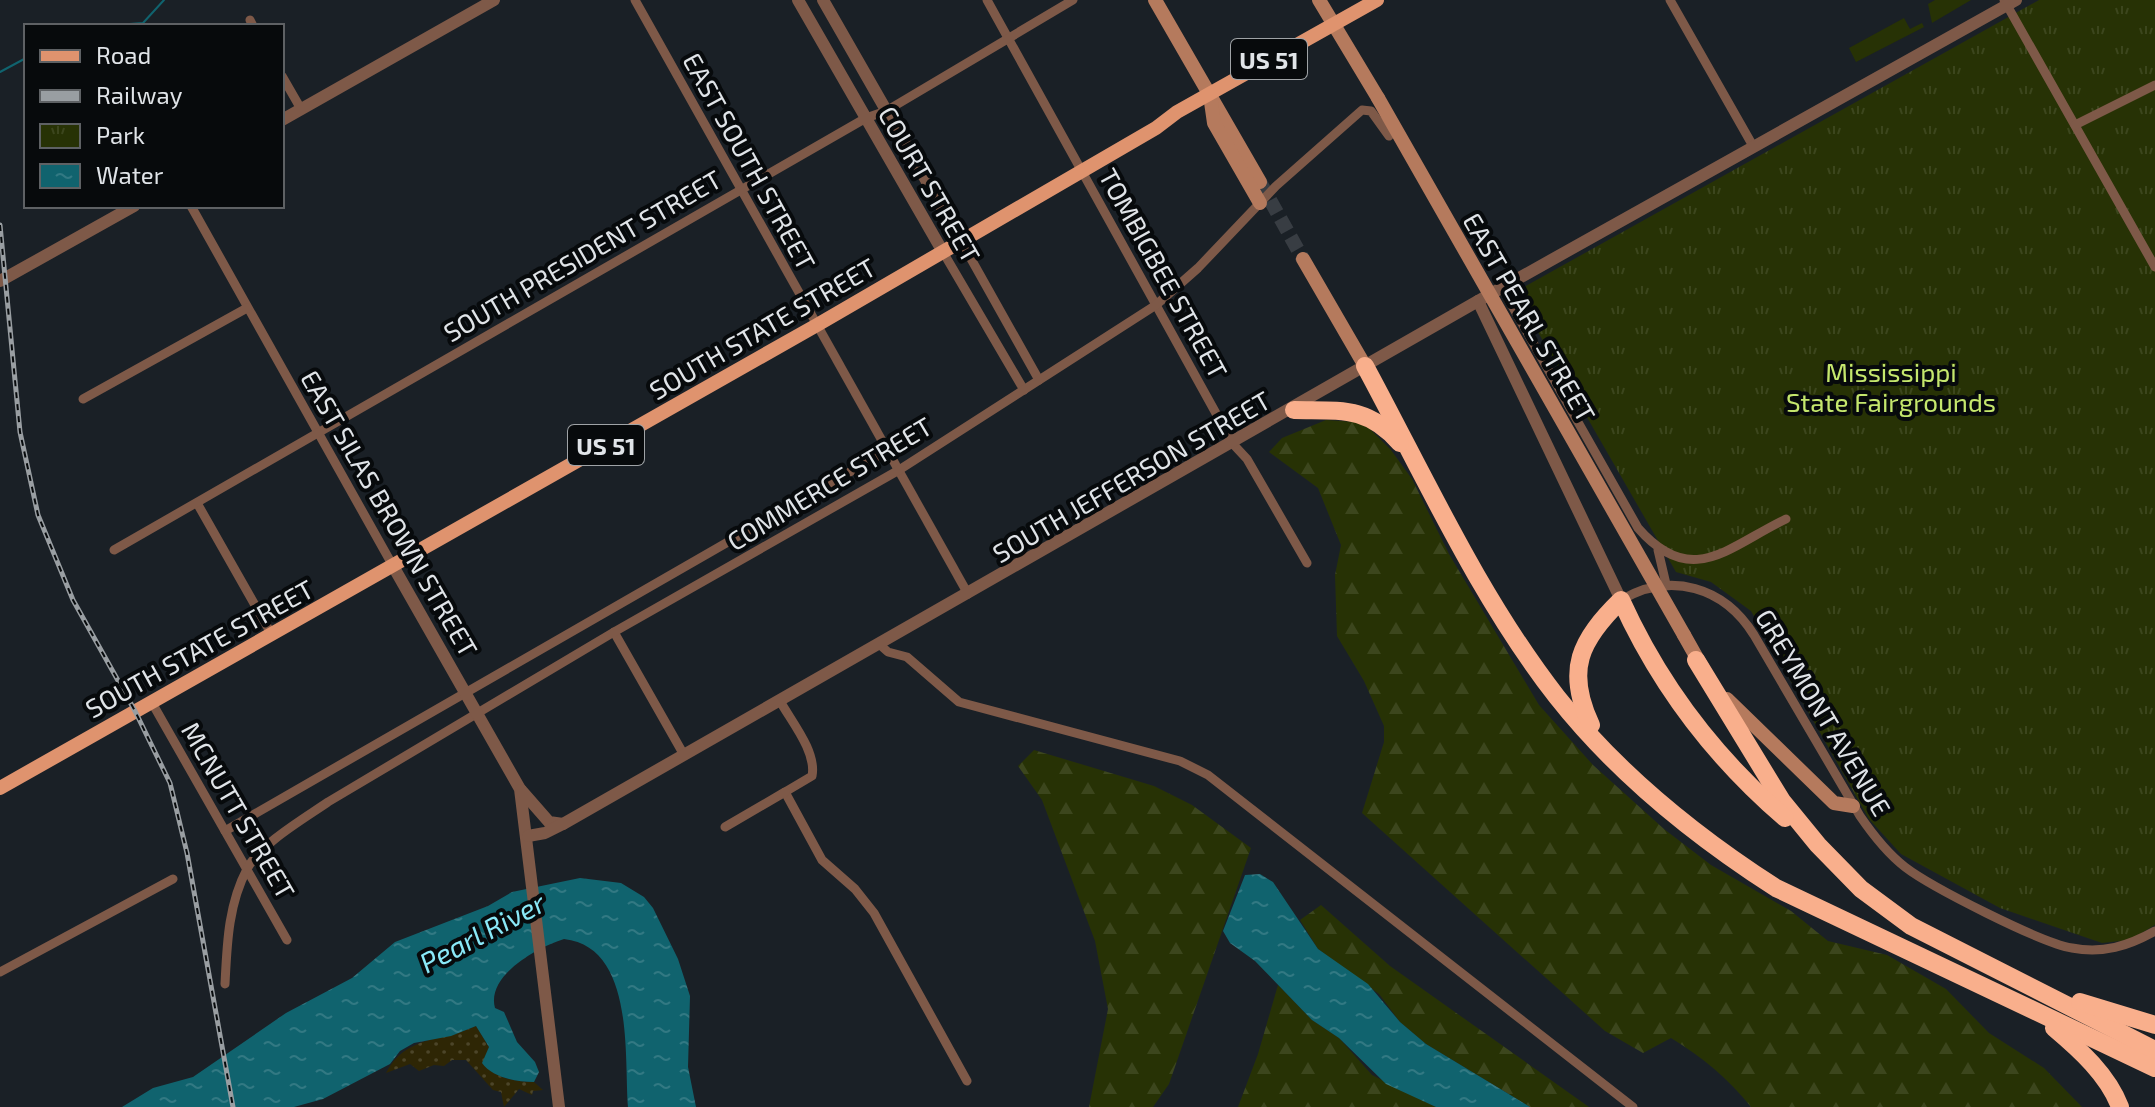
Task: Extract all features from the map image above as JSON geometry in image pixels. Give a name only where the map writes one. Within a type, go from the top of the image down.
[{"type":"highway","points":[[1365,366],[1484,585],[1522,647],[1558,698],[1643,788],[1720,852],[1776,888],[2155,1068]]},
{"type":"highway","points":[[1294,410],[1346,410],[1369,416],[1388,429],[1417,463]]},
{"type":"highway","points":[[1598,741],[1581,704],[1578,666],[1594,627],[1621,600],[1661,677],[1700,731],[1764,799],[1818,845]]},
{"type":"highway","points":[[1696,660],[1782,801],[1818,845],[1861,889],[1911,926],[2155,1050]]},
{"type":"highway","points":[[2024,984],[2155,1025]]},
{"type":"highway","points":[[2027,1006],[2079,1048],[2114,1090],[2120,1107]]},
{"type":"main road","points":[[1155,0],[1260,182]]},
{"type":"main road","name":"EAST PEARL STREET","points":[[1319,0],[1378,98],[1696,660],[1731,704],[1834,803],[1853,806]]},
{"type":"main road","name":"SOUTH STATE STREET","points":[[0,788],[817,325],[1377,0]]},
{"type":"main road","points":[[1209,98],[1214,123],[1260,203]]},
{"type":"main road","points":[[1303,259],[1365,366]]},
{"type":"street","points":[[284,119],[494,0]]},
{"type":"street","name":"EAST SOUTH STREET","points":[[635,0],[968,594]]},
{"type":"street","name":"COURT STREET","points":[[798,0],[1024,390]]},
{"type":"street","name":"COURT STREET","points":[[823,0],[1039,380]]},
{"type":"street","name":"TOMBIGBEE STREET","points":[[987,0],[1233,444],[1247,459],[1307,563]]},
{"type":"street","name":"SOUTH PRESIDENT STREET","points":[[114,550],[741,189],[866,118],[886,111],[1073,0]]},
{"type":"street","points":[[1670,0],[1753,146]]},
{"type":"street","points":[[2009,2],[2155,267]]},
{"type":"street","name":"SOUTH JEFFERSON STREET","points":[[529,842],[2009,2]]},
{"type":"street","points":[[284,79],[301,109]]},
{"type":"street","points":[[2075,125],[2155,85]]},
{"type":"street","name":"COMMERCE STREET","points":[[248,867],[286,831],[328,802],[614,632],[899,470],[1156,305],[1198,268],[1260,203],[1362,110],[1371,111],[1389,136]]},
{"type":"street","points":[[0,281],[130,208]]},
{"type":"street","name":"EAST SILAS BROWN STREET","points":[[192,208],[520,789],[529,842],[559,1107]]},
{"type":"street","points":[[1502,288],[1638,528],[1658,550],[1682,559],[1706,561],[1786,519]]},
{"type":"street","points":[[1478,301],[1621,600]]},
{"type":"street","points":[[83,399],[247,308]]},
{"type":"street","name":"COMMERCE STREET","points":[[225,831],[888,450]]},
{"type":"street","points":[[197,503],[272,635]]},
{"type":"street","points":[[1658,550],[1666,584]]},
{"type":"street","name":"GREYMONT AVENUE","points":[[1621,600],[1642,589],[1666,584],[1707,592],[1733,607],[1743,618],[1853,806],[1879,842],[1916,875],[2057,945],[2111,949],[2155,931]]},
{"type":"street","points":[[614,632],[684,755]]},
{"type":"street","points":[[879,644],[888,652],[907,657],[959,702],[1180,761],[1208,775],[1633,1107]]},
{"type":"street","name":"MCNUTT STREET","points":[[151,701],[287,940]]},
{"type":"street","points":[[725,827],[812,776],[810,755],[780,701]]},
{"type":"street","points":[[520,789],[549,822],[563,824]]},
{"type":"street","points":[[785,792],[822,860],[855,889],[874,913],[967,1081]]},
{"type":"street","points":[[225,984],[227,926],[248,867]]},
{"type":"street","points":[[0,972],[173,879]]},
{"type":"green space","points":[[1935,0],[1971,0],[1932,23],[1928,4]]},
{"type":"green space","name":"Mississippi State Fairgrounds","points":[[2039,0],[2155,0],[2155,925],[2130,940],[2102,943],[2000,908],[1901,854],[1869,819],[1751,611],[1711,582],[1676,572],[1515,292]]},
{"type":"green space","points":[[1904,18],[1910,29],[1922,23],[1924,27],[1856,62],[1849,48]]},
{"type":"green space","points":[[1326,420],[1356,422],[1369,428],[1391,450],[1412,479],[1449,554],[1539,705],[1593,765],[1664,829],[1711,865],[1791,911],[1828,941],[1887,955],[1946,989],[1989,1033],[2044,1068],[2082,1107],[1751,1107],[1714,1069],[1671,1038],[1643,1053],[1605,1031],[1362,813],[1384,742],[1384,726],[1364,681],[1337,636],[1335,575],[1341,545],[1318,488],[1269,452],[1282,438]]},
{"type":"green space","points":[[1034,750],[1154,786],[1192,805],[1251,848],[1169,1084],[1153,1107],[1089,1107],[1108,1009],[1095,941],[1042,800],[1018,766]]},
{"type":"green space","points":[[1321,905],[1390,966],[1589,1107],[1530,1107],[1426,1044],[1400,1022],[1379,994],[1318,949],[1300,920]]},
{"type":"green space","points":[[1278,985],[1312,1020],[1339,1038],[1372,1075],[1436,1107],[1238,1107],[1258,1054]]},
{"type":"sand","points":[[476,1026],[489,1047],[483,1063],[488,1068],[506,1078],[534,1082],[543,1090],[533,1091],[532,1095],[519,1089],[504,1107],[501,1092],[493,1090],[466,1060],[452,1060],[444,1066],[434,1065],[419,1071],[410,1064],[386,1073],[403,1052],[414,1046]]},
{"type":"water","points":[[1260,874],[1273,882],[1318,949],[1368,984],[1400,1022],[1426,1044],[1530,1107],[1436,1107],[1386,1084],[1339,1038],[1312,1020],[1255,961],[1230,943],[1223,931],[1245,875]]},
{"type":"water","name":"Pearl River","points":[[580,878],[621,883],[644,897],[653,908],[678,959],[690,996],[688,1067],[696,1107],[628,1107],[625,1033],[614,982],[603,961],[587,946],[564,939],[516,964],[498,985],[494,996],[495,1008],[504,1012],[517,1042],[535,1062],[539,1072],[534,1082],[505,1078],[486,1068],[482,1063],[489,1047],[476,1026],[451,1036],[414,1043],[400,1051],[390,1064],[323,1099],[294,1107],[122,1107],[153,1088],[193,1077],[286,1013],[352,978],[395,942],[488,906],[512,892]]},
{"type":"waterway","points":[[129,24],[143,23],[164,0]]},
{"type":"waterway","points":[[0,72],[24,59]]},
{"type":"tunnel","points":[[1260,182],[1303,259]]},
{"type":"railway","points":[[0,225],[20,432],[38,515],[73,600],[135,711],[170,783],[187,853],[233,1107]]}]
